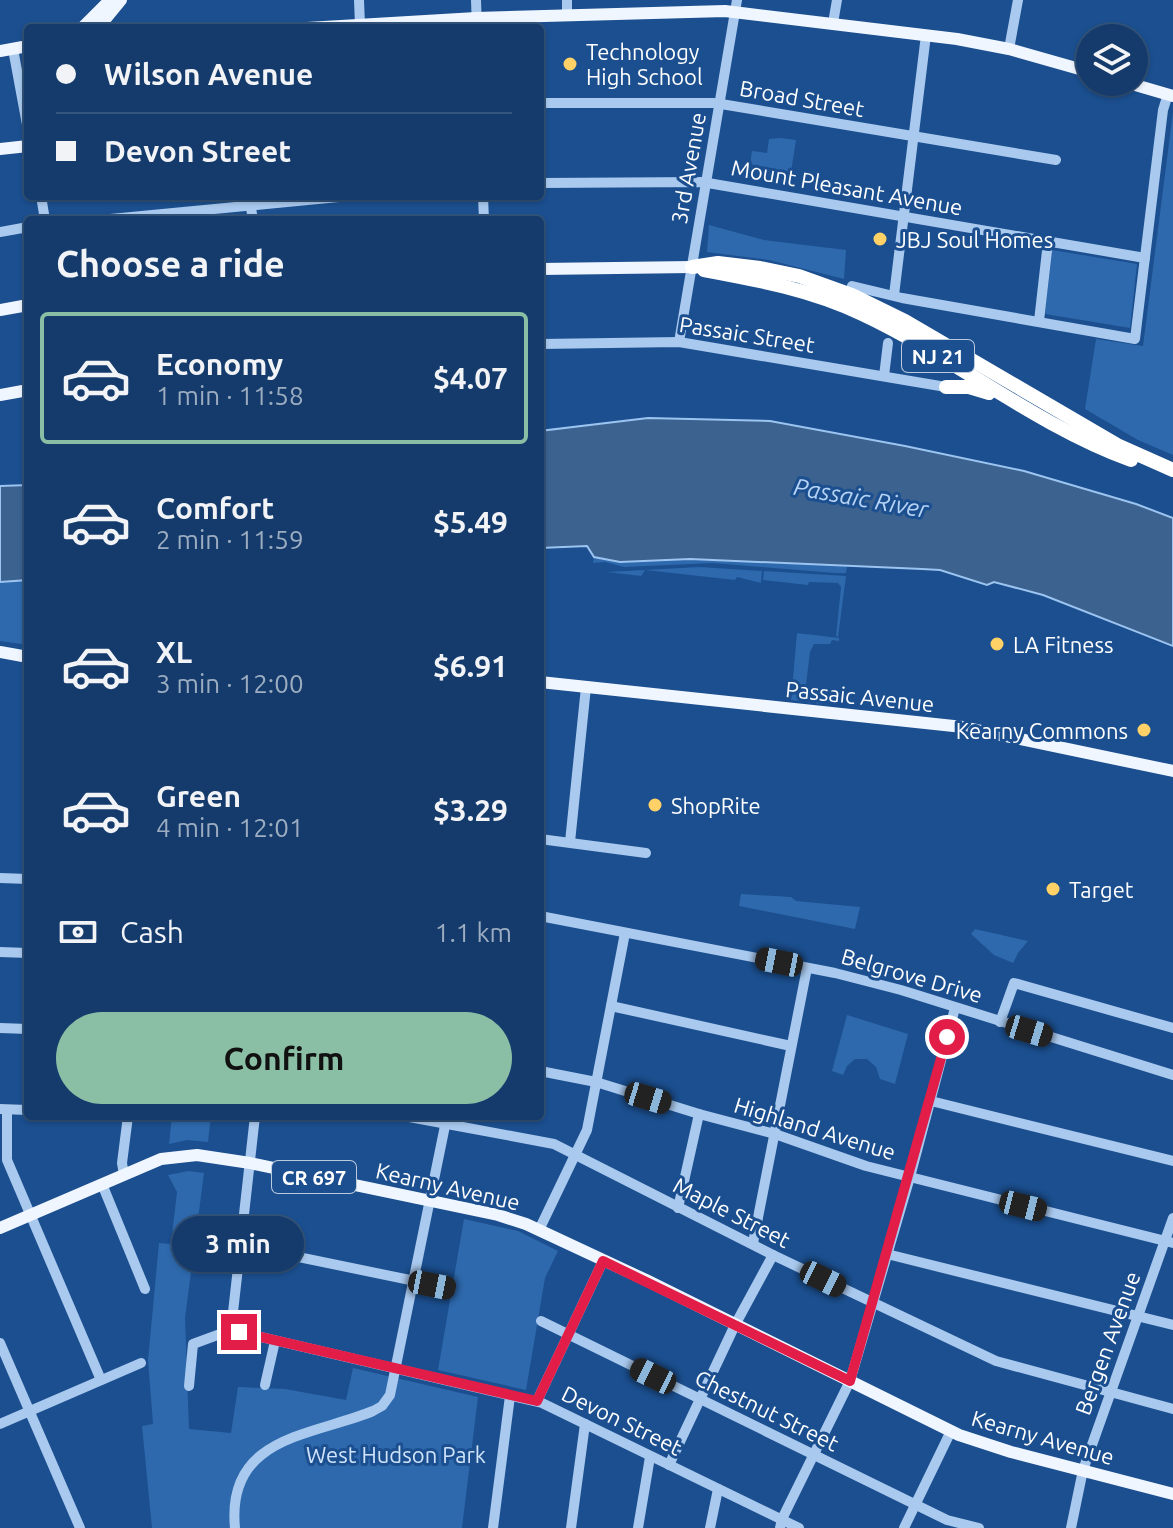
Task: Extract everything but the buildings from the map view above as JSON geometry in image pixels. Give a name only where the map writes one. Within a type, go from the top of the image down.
[{"type":"highway","name":"NJ 21","points":[[692,267],[718,263],[760,268],[799,276],[852,295],[905,321],[1135,454],[1173,471]]},
{"type":"highway","name":"NJ 21","points":[[692,267],[777,284],[848,307],[890,328],[1029,410],[1114,454],[1173,471]]},
{"type":"highway","points":[[946,387],[979,389],[1029,410]]},
{"type":"main road","points":[[86,24],[110,0]]},
{"type":"main road","points":[[101,24],[121,0]]},
{"type":"main road","points":[[418,24],[476,23],[649,6],[736,6],[1009,49],[1076,68]]},
{"type":"main road","points":[[1148,89],[1170,95]]},
{"type":"main road","points":[[0,149],[24,146]]},
{"type":"main road","name":"NJ 21","points":[[544,269],[692,267]]},
{"type":"main road","points":[[0,310],[24,306]]},
{"type":"main road","points":[[0,395],[24,391]]},
{"type":"main road","points":[[0,652],[24,656]]},
{"type":"main road","name":"Passaic Avenue","points":[[544,682],[963,727],[1173,771]]},
{"type":"main road","name":"Kearny Avenue","points":[[124,1175],[161,1159],[187,1156],[250,1163],[498,1215],[539,1230],[951,1431],[1011,1452],[1173,1494]]},
{"type":"main road","name":"CR 697","points":[[0,1228],[124,1175]]},
{"type":"street","points":[[359,0],[360,24]]},
{"type":"street","points":[[476,0],[476,23]]},
{"type":"street","points":[[567,0],[567,15]]},
{"type":"street","points":[[833,23],[837,0]]},
{"type":"street","points":[[1009,49],[1018,0]]},
{"type":"street","name":"3rd Avenue","points":[[679,342],[736,6]]},
{"type":"street","points":[[894,295],[926,35]]},
{"type":"street","points":[[6,50],[24,115]]},
{"type":"street","points":[[852,286],[1135,339],[1170,95]]},
{"type":"street","name":"Broad Street","points":[[544,103],[719,104],[1056,160]]},
{"type":"street","name":"Mount Pleasant Avenue","points":[[544,183],[706,183],[1145,258]]},
{"type":"street","points":[[132,216],[250,201]]},
{"type":"street","points":[[0,232],[24,228]]},
{"type":"street","points":[[1039,321],[1048,242]]},
{"type":"street","name":"Passaic Street","points":[[544,344],[679,342],[946,387]]},
{"type":"street","points":[[884,376],[888,343]]},
{"type":"street","points":[[570,842],[586,687]]},
{"type":"street","points":[[544,839],[646,853]]},
{"type":"street","points":[[0,878],[24,879]]},
{"type":"street","name":"Belgrove Drive","points":[[544,917],[807,968],[901,990],[1173,1075]]},
{"type":"street","points":[[539,1230],[587,1130],[625,933]]},
{"type":"street","points":[[0,952],[24,953]]},
{"type":"street","points":[[753,1243],[807,968]]},
{"type":"street","points":[[1000,1022],[1014,983],[1173,1028]]},
{"type":"street","points":[[611,1006],[791,1046]]},
{"type":"street","points":[[781,1524],[812,1454],[850,1381],[910,1177],[955,1008]]},
{"type":"street","points":[[0,1028],[24,1029]]},
{"type":"street","name":"Highland Avenue","points":[[544,1072],[596,1082],[910,1177],[1169,1242]]},
{"type":"street","points":[[931,1101],[1173,1161]]},
{"type":"street","points":[[24,1110],[4,1109],[7,1160],[101,1380]]},
{"type":"street","points":[[678,1208],[699,1114]]},
{"type":"street","points":[[124,1175],[122,1163],[127,1120]]},
{"type":"street","points":[[189,1386],[193,1344],[231,1330],[255,1120]]},
{"type":"street","points":[[235,1528],[238,1489],[260,1456],[272,1446],[298,1434],[378,1409],[390,1395],[446,1120]]},
{"type":"street","name":"Maple Street","points":[[446,1120],[554,1144],[773,1255],[996,1361],[1173,1409]]},
{"type":"street","points":[[102,1184],[145,1289]]},
{"type":"street","name":"Bergen Avenue","points":[[1071,1528],[1083,1470],[1169,1242],[1173,1218]]},
{"type":"street","points":[[240,1245],[449,1288]]},
{"type":"street","points":[[887,1254],[1173,1325]]},
{"type":"street","points":[[669,1465],[735,1325],[773,1255]]},
{"type":"street","points":[[537,1401],[603,1261]]},
{"type":"street","name":"Chestnut Street","points":[[541,1321],[947,1520],[979,1528]]},
{"type":"street","name":"Devon Street","points":[[231,1330],[537,1401],[718,1489],[781,1524],[799,1528]]},
{"type":"street","points":[[265,1385],[275,1341]]},
{"type":"street","points":[[0,1343],[80,1528]]},
{"type":"street","points":[[0,1424],[141,1363]]},
{"type":"street","points":[[493,1528],[510,1396]]},
{"type":"street","points":[[571,1528],[585,1424]]},
{"type":"street","points":[[904,1528],[951,1431]]},
{"type":"street","points":[[638,1528],[650,1457]]},
{"type":"street","points":[[710,1528],[718,1489]]},
{"type":"green space","points":[[1173,112],[1173,455],[1138,440],[1085,409],[1096,339],[1143,346]]},
{"type":"green space","points":[[769,139],[796,140],[791,172],[750,164],[752,151],[767,153]]},
{"type":"green space","points":[[709,225],[764,240],[846,250],[844,279],[769,260],[707,252]]},
{"type":"green space","points":[[1052,250],[1137,264],[1130,328],[1045,314]]},
{"type":"green space","points":[[594,557],[620,562],[690,559],[847,566],[846,573],[713,563],[624,567],[605,562],[593,563]]},
{"type":"green space","points":[[699,567],[762,571],[761,583],[737,577],[735,580],[645,570],[641,576],[607,572]]},
{"type":"green space","points":[[764,571],[846,576],[838,637],[841,587],[838,583],[809,582],[808,585],[763,580]]},
{"type":"green space","points":[[24,580],[24,644],[0,641],[0,582]]},
{"type":"green space","points":[[797,633],[839,638],[839,641],[832,640],[830,644],[814,644],[810,652],[805,693],[810,698],[823,700],[822,704],[791,700]]},
{"type":"green space","points":[[741,894],[791,897],[796,901],[860,907],[855,929],[739,906]]},
{"type":"green space","points":[[975,929],[1028,941],[1013,963],[994,955],[971,934]]},
{"type":"green space","points":[[847,1015],[908,1034],[895,1084],[880,1079],[876,1067],[867,1059],[855,1059],[843,1075],[832,1071]]},
{"type":"green space","points":[[172,1120],[211,1120],[208,1142],[187,1140],[169,1144]]},
{"type":"green space","name":"West Hudson Park","points":[[188,1171],[204,1173],[185,1318],[189,1429],[231,1433],[238,1387],[285,1389],[346,1400],[353,1368],[478,1397],[462,1528],[152,1528],[142,1426],[153,1424],[148,1360],[159,1243],[171,1244],[177,1192],[168,1175]]},
{"type":"green space","points":[[464,1219],[518,1231],[558,1251],[545,1278],[526,1390],[438,1370]]},
{"type":"water","name":"Passaic River","points":[[648,418],[770,421],[1024,471],[1136,504],[1173,518],[1173,646],[1043,595],[994,582],[987,585],[940,570],[690,559],[620,562],[594,557],[587,546],[544,548],[544,431]]},
{"type":"water","points":[[24,485],[24,580],[0,582],[0,486]]},
{"type":"place","name":"Technology High School","points":[[570,64]]},
{"type":"place","name":"JBJ Soul Homes","points":[[880,239]]},
{"type":"place","name":"LA Fitness","points":[[997,644]]},
{"type":"place","name":"Kearny Commons","points":[[1144,730]]},
{"type":"place","name":"ShopRite","points":[[655,805]]},
{"type":"place","name":"Target","points":[[1053,889]]},
{"type":"route","points":[[239,1332],[537,1401],[603,1261],[850,1381],[947,1037]]}]
